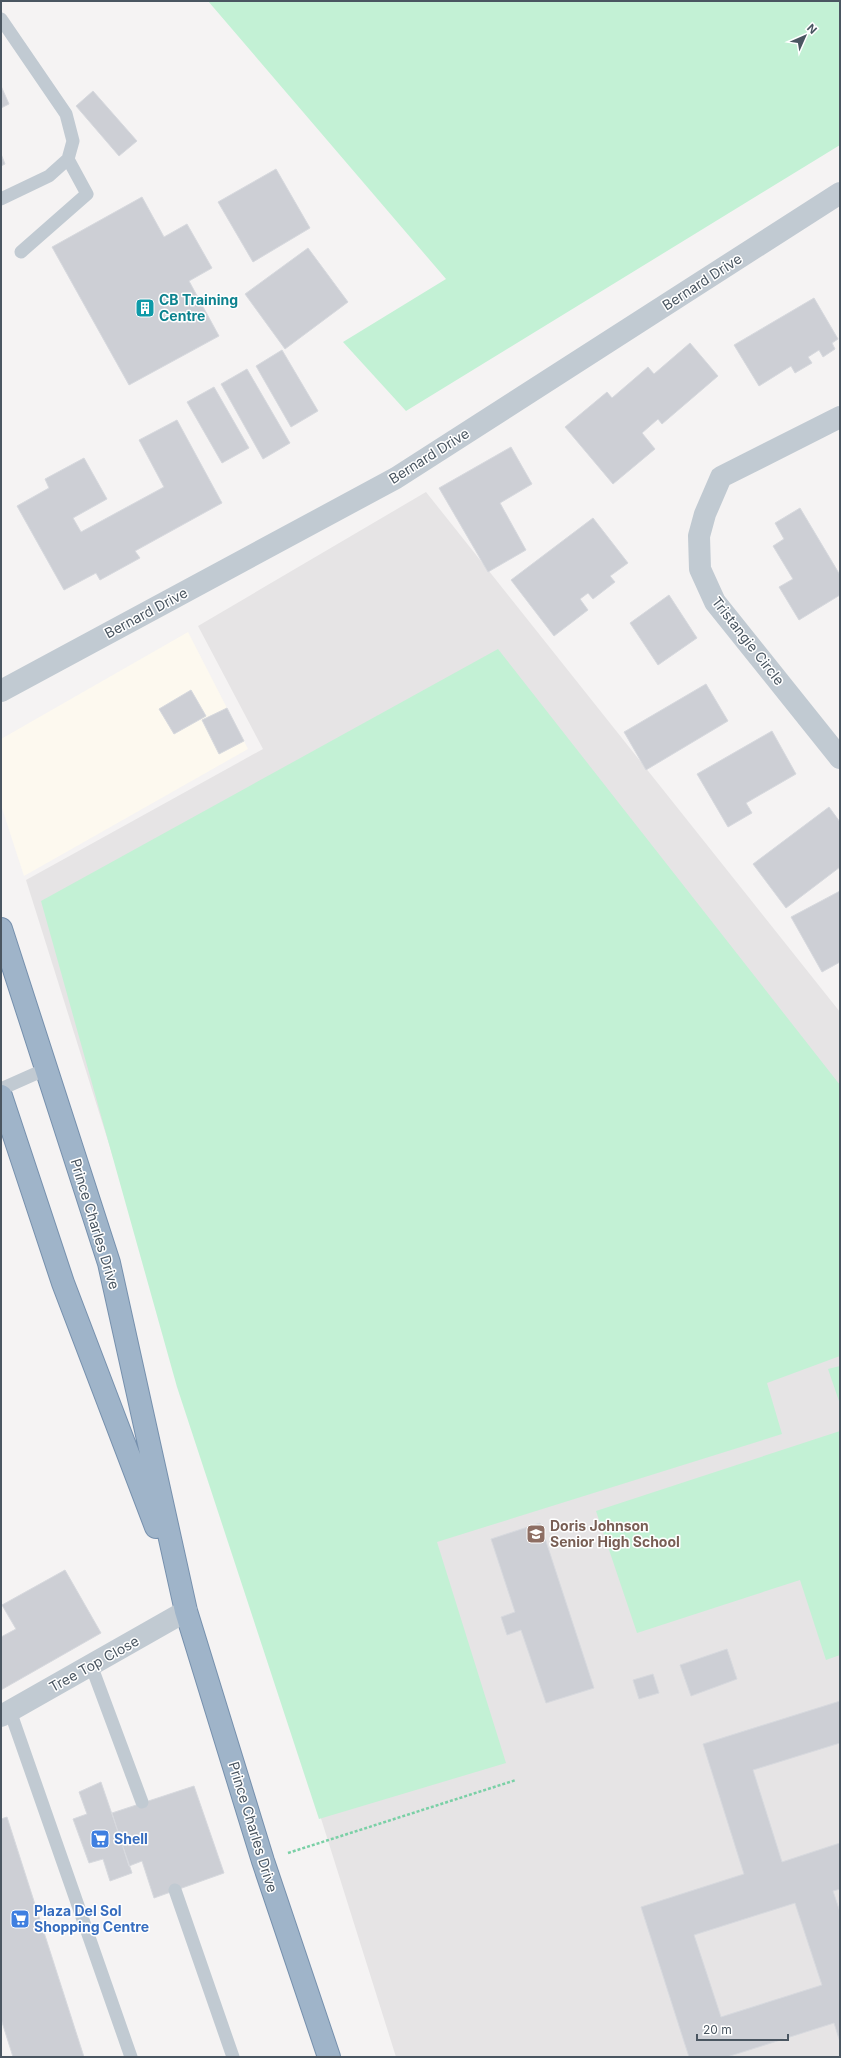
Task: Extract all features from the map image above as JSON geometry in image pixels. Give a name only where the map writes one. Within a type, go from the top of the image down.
[{"type":"highway","name":"Prince Charles Drive","points":[[1,930],[110,1263],[184,1604]]},
{"type":"highway","name":"Prince Charles Drive","points":[[1,1096],[63,1283],[184,1604],[263,1861],[329,2057]]},
{"type":"street","name":"Bernard Drive","points":[[1,691],[396,478],[840,193]]},
{"type":"street","name":"Tristangie Circle","points":[[840,417],[721,477],[705,514],[699,536],[700,569],[715,602],[840,758]]},
{"type":"street","name":"Tree Top Close","points":[[5,1713],[91,1665],[184,1604]]},
{"type":"lane","points":[[1,19],[66,114],[73,141],[68,159],[49,176],[1,199]]},
{"type":"lane","points":[[21,252],[87,194],[68,159]]},
{"type":"lane","points":[[1,1089],[46,1069]]},
{"type":"lane","points":[[91,1665],[142,1802]]},
{"type":"lane","points":[[5,1713],[131,2057]]},
{"type":"lane","points":[[175,1890],[232,2057]]},
{"type":"path","points":[[263,1861],[516,1780]]},
{"type":"shaded area","name":"Doris Johnson Senior High School","points":[[426,492],[840,1012],[840,2057],[396,2057],[26,880],[263,749],[198,626]]},
{"type":"shaded area","points":[[188,632],[248,749],[24,876],[1,805],[1,739]]},
{"type":"green space","points":[[208,1],[840,1],[840,145],[406,411],[343,342],[446,279]]},
{"type":"green space","name":"Doris Johnson Senior High School","points":[[498,649],[840,1085],[840,1356],[767,1383],[782,1434],[437,1542],[506,1763],[319,1819],[177,1387],[41,901]]},
{"type":"green space","points":[[840,1366],[840,1404],[828,1369]]},
{"type":"green space","points":[[840,1431],[840,1655],[826,1660],[800,1580],[637,1633],[596,1511]]},
{"type":"building","points":[[1,86],[9,104],[1,108]]},
{"type":"building","points":[[93,91],[137,141],[119,156],[76,106]]},
{"type":"building","points":[[1,154],[5,164],[1,166]]},
{"type":"building","points":[[276,169],[310,228],[253,262],[218,202]]},
{"type":"building","name":"CB Training Centre","points":[[142,197],[164,237],[187,224],[212,268],[189,281],[219,336],[129,385],[52,247]]},
{"type":"building","points":[[308,248],[348,302],[285,349],[245,294]]},
{"type":"building","points":[[814,298],[838,339],[832,343],[835,349],[823,357],[819,350],[808,357],[812,363],[795,373],[791,366],[759,386],[734,345]]},
{"type":"building","points":[[690,343],[718,376],[662,424],[658,419],[642,433],[655,449],[613,484],[565,427],[607,392],[612,398],[648,367],[654,374]]},
{"type":"building","points":[[282,350],[318,411],[291,427],[256,366]]},
{"type":"building","points":[[247,369],[290,443],[263,459],[221,384]]},
{"type":"building","points":[[214,387],[249,448],[222,463],[187,402]]},
{"type":"building","points":[[177,420],[222,503],[135,551],[140,558],[100,580],[96,573],[64,590],[17,506],[49,488],[45,479],[84,458],[107,499],[73,518],[81,532],[164,487],[139,440]]},
{"type":"building","points":[[511,447],[532,484],[500,503],[526,550],[488,572],[439,488]]},
{"type":"building","points":[[800,508],[840,575],[840,595],[799,620],[779,587],[793,579],[773,546],[784,539],[775,523]]},
{"type":"building","points":[[593,518],[628,563],[610,576],[615,582],[593,599],[588,593],[580,599],[588,610],[554,636],[511,580]]},
{"type":"building","points":[[669,595],[697,638],[658,665],[630,623]]},
{"type":"building","points":[[706,684],[728,721],[646,770],[624,732]]},
{"type":"building","points":[[191,690],[206,716],[174,734],[159,709]]},
{"type":"building","points":[[227,708],[244,741],[219,754],[202,720]]},
{"type":"building","points":[[772,731],[796,774],[746,803],[752,813],[728,827],[697,774]]},
{"type":"building","points":[[829,807],[840,822],[840,867],[786,908],[753,864]]},
{"type":"building","points":[[840,891],[840,962],[822,972],[791,917]]},
{"type":"building","points":[[540,1523],[594,1688],[546,1703],[521,1630],[507,1635],[501,1617],[515,1612],[491,1539]]},
{"type":"building","points":[[65,1570],[101,1633],[1,1690],[1,1637],[16,1629],[2,1605]]},
{"type":"building","points":[[727,1649],[737,1679],[691,1696],[680,1665]]},
{"type":"building","points":[[653,1674],[659,1693],[639,1699],[633,1680]]},
{"type":"building","points":[[840,1701],[840,1743],[753,1770],[782,1862],[840,1843],[840,1889],[833,1891],[840,1912],[840,2042],[834,2023],[727,2057],[689,2057],[641,1907],[744,1874],[703,1744]],"holes":[[[795,1903],[822,1985],[721,2017],[694,1935]]]},
{"type":"building","name":"Shell","points":[[101,1782],[132,1873],[110,1881],[103,1859],[89,1863],[73,1819],[87,1814],[79,1792]]},
{"type":"building","points":[[194,1786],[224,1873],[154,1898],[142,1861],[129,1866],[112,1813]]},
{"type":"building","name":"Plaza Del Sol Shopping Centre","points":[[7,1817],[84,2057],[13,2057],[1,2019],[1,1819]]},
{"type":"place","name":"CB Training Centre","points":[[145,308]]},
{"type":"place","name":"Doris Johnson Senior High School","points":[[536,1534]]},
{"type":"place","name":"Shell","points":[[100,1839]]},
{"type":"place","name":"Plaza Del Sol Shopping Centre","points":[[20,1919]]}]
